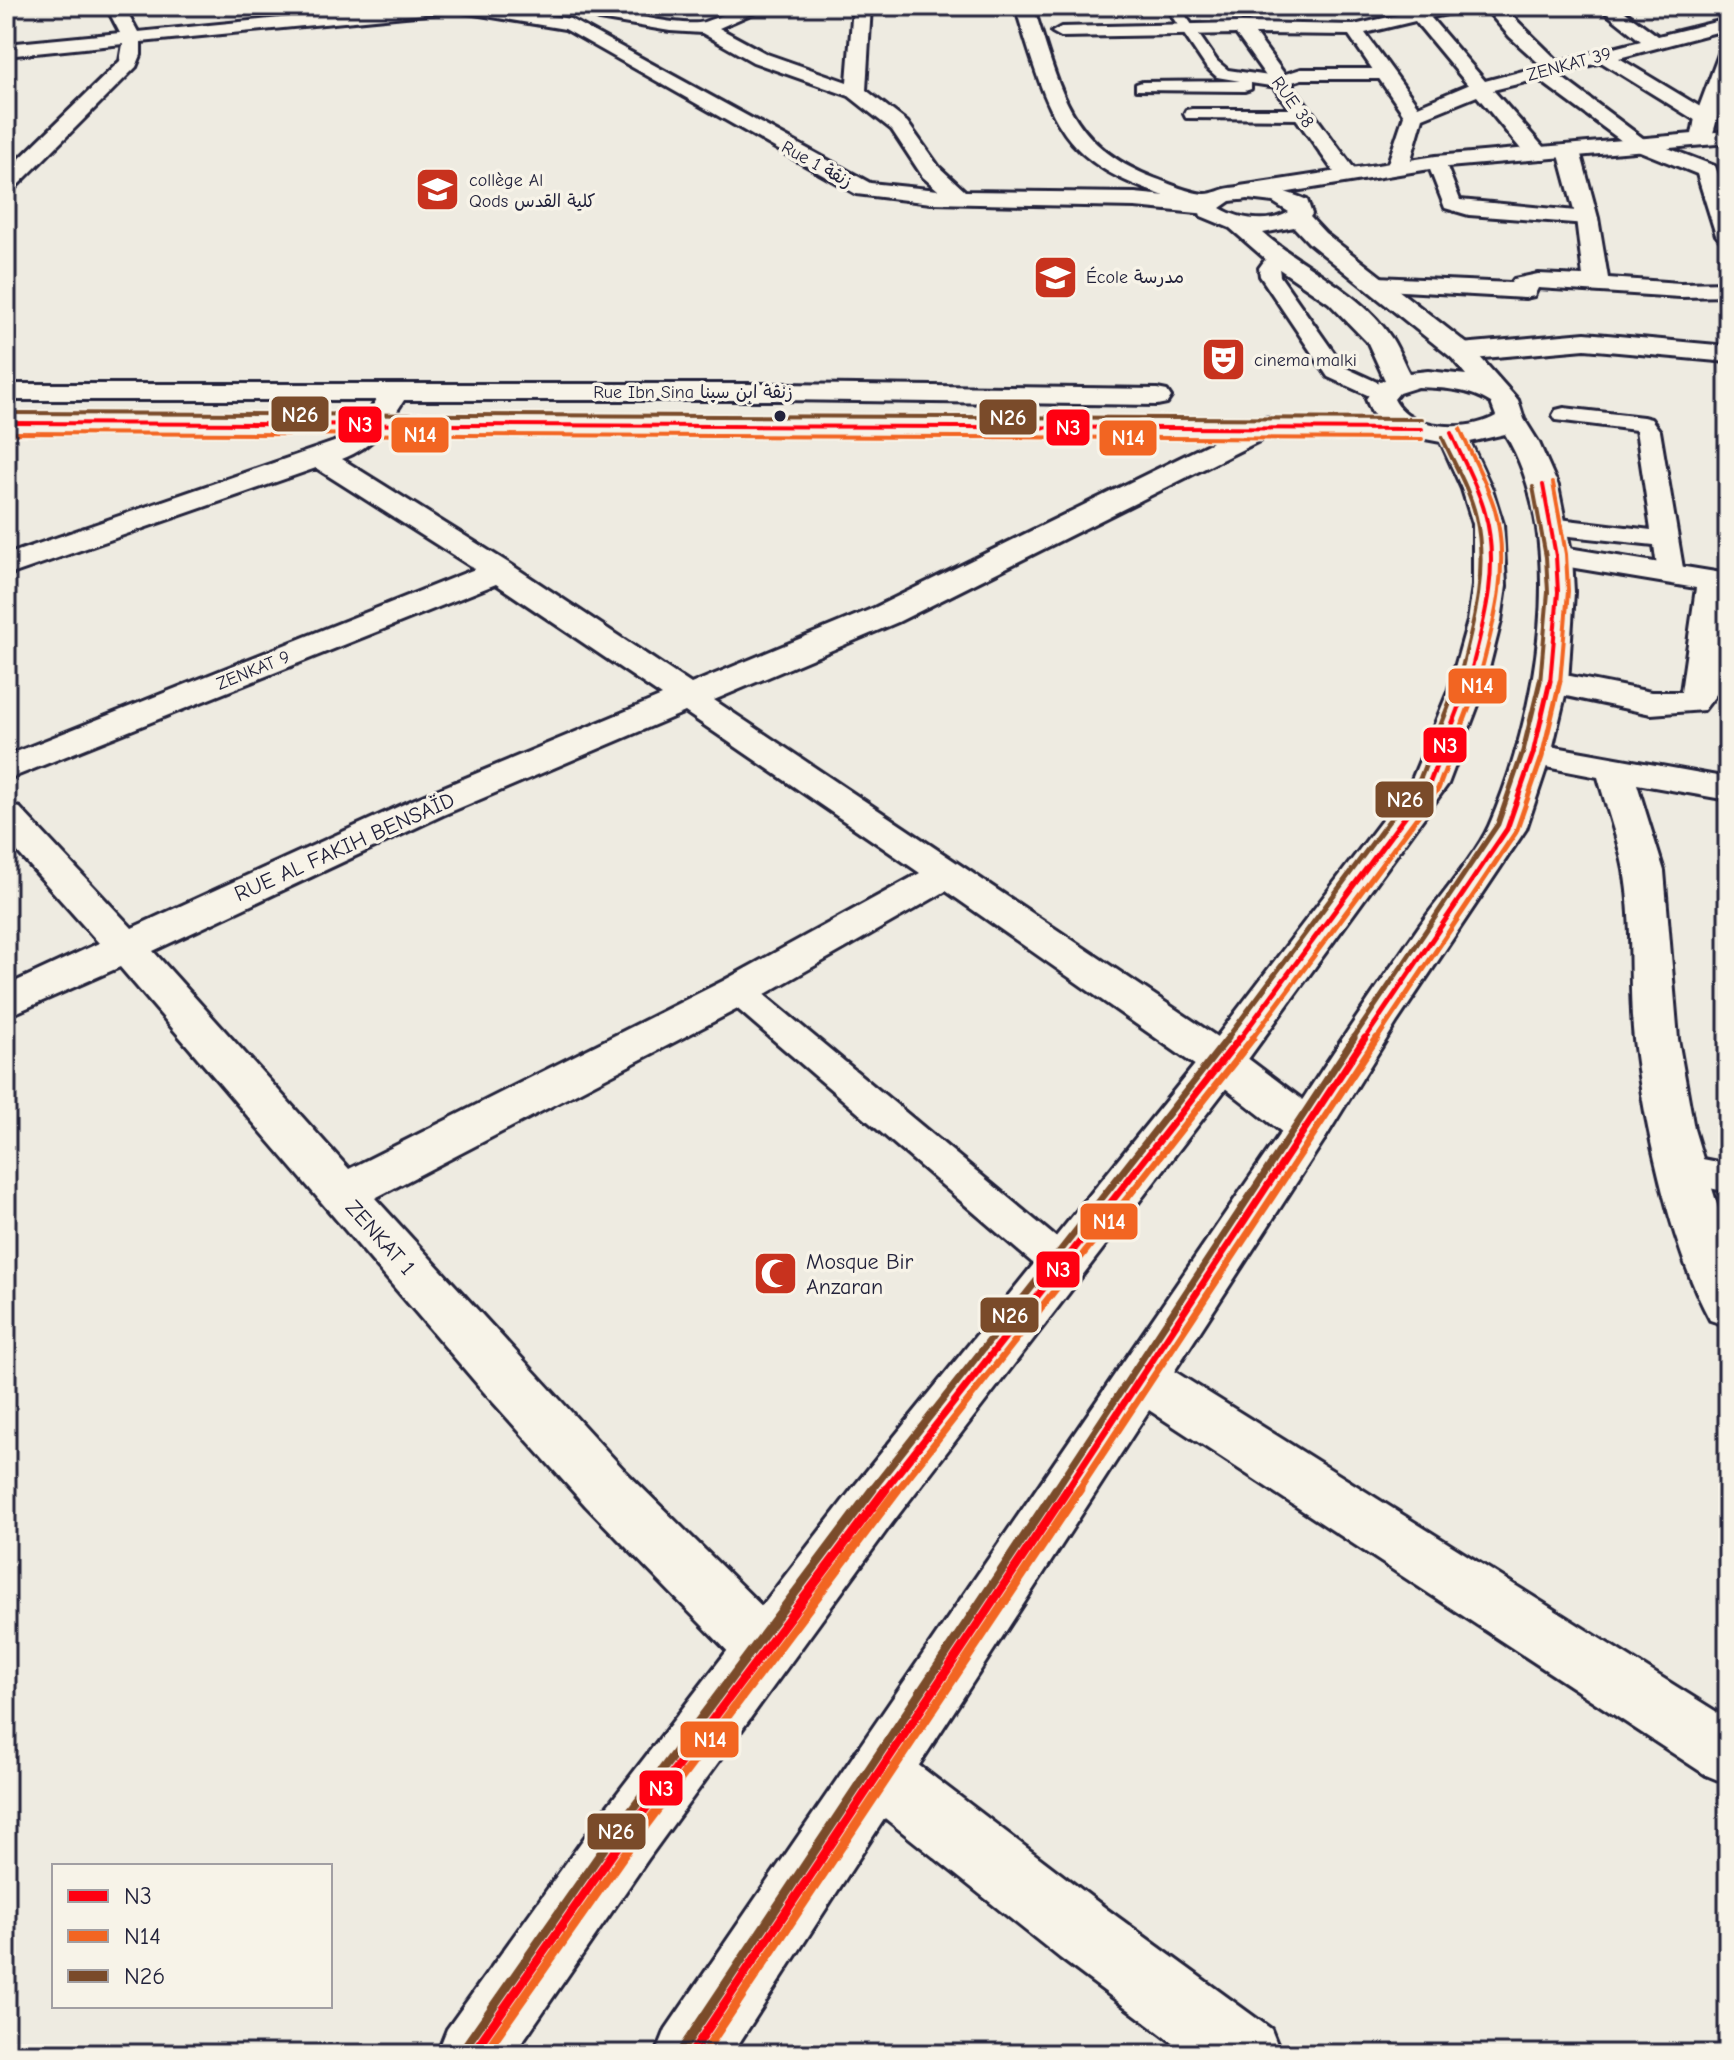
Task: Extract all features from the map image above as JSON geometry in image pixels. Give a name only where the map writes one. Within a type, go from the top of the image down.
[{"type":"street","points":[[6,184],[129,63],[134,50],[132,37],[115,6]]},
{"type":"street","name":"Rue 1 زنقة","points":[[6,50],[132,37],[298,13],[456,6],[494,8],[570,24],[848,183],[876,191],[957,196],[1222,199]]},
{"type":"street","points":[[570,24],[624,6]]},
{"type":"street","points":[[599,14],[670,26],[706,28],[719,20],[760,6]]},
{"type":"street","points":[[856,92],[862,6]]},
{"type":"street","points":[[691,2054],[1308,1128],[1380,1014],[1507,829],[1533,754],[1550,683],[1558,592],[1553,541],[1543,486],[1525,443],[1503,406],[1461,352],[1317,238],[1300,214],[1299,205],[1278,196],[1222,199],[1141,181],[1097,155],[1075,135],[1049,81],[1024,6]]},
{"type":"street","points":[[1188,6],[1241,28]]},
{"type":"street","points":[[1388,6],[1419,15],[1537,154]]},
{"type":"street","points":[[1060,31],[1354,30],[1459,6]]},
{"type":"street","points":[[1492,6],[1559,81],[1639,145],[1698,165],[1720,183],[1728,235]]},
{"type":"street","points":[[1606,6],[1654,42]]},
{"type":"street","name":"ZENKAT 39","points":[[1414,115],[1479,88],[1728,24]]},
{"type":"street","points":[[706,28],[721,40],[760,58],[856,92],[900,126],[918,156],[957,196]]},
{"type":"street","name":"RUE 38","points":[[1241,28],[1347,174]]},
{"type":"street","points":[[1706,29],[1728,36]]},
{"type":"street","points":[[1354,30],[1414,115],[1398,166]]},
{"type":"street","points":[[1701,140],[1705,118],[1728,54]]},
{"type":"street","points":[[1602,55],[1705,118]]},
{"type":"street","points":[[1152,163],[1222,199],[1398,166],[1728,137]]},
{"type":"street","points":[[1569,151],[1587,218],[1597,285]]},
{"type":"street","points":[[1222,199],[1216,215],[1238,223],[1280,224],[1300,214],[1347,174]]},
{"type":"street","points":[[472,2054],[625,1836],[765,1649],[1222,1062],[1429,784],[1451,736],[1467,691],[1484,615],[1491,551],[1488,524],[1478,493],[1436,431],[1390,416],[1382,407],[1387,391],[1380,341],[1362,320],[1338,298],[1277,257],[1238,223]]},
{"type":"street","points":[[1534,344],[1523,284],[1538,281],[1680,290],[1728,289]]},
{"type":"street","points":[[1377,284],[1525,291]]},
{"type":"street","points":[[1461,352],[1585,341],[1728,354]]},
{"type":"street","name":"Rue Ibn Sina زنقة ابن سينا","points":[[6,392],[1387,391],[1438,379],[1479,386],[1503,406],[1489,431],[1267,426],[6,423]]},
{"type":"street","points":[[6,566],[344,448],[375,425],[395,392]]},
{"type":"street","name":"RUE AL FAKIH BENSAÏD","points":[[6,1003],[373,832],[886,615],[1267,426]]},
{"type":"street","points":[[319,457],[499,571],[948,874],[1222,1062],[1308,1128]]},
{"type":"street","points":[[1550,683],[1651,703],[1691,702],[1700,692],[1720,582],[1671,574],[1553,541]]},
{"type":"street","name":"ZENKAT 9","points":[[6,769],[499,571]]},
{"type":"street","points":[[1533,754],[1728,789]]},
{"type":"street","points":[[1614,769],[1644,871],[1656,1039],[1671,1129],[1703,1240],[1728,1306]]},
{"type":"street","name":"ZENKAT 1","points":[[6,816],[127,948],[544,1422],[765,1649]]},
{"type":"street","points":[[342,1194],[738,991],[948,874]]},
{"type":"street","points":[[1142,1378],[1728,1754]]},
{"type":"street","points":[[878,1773],[1084,1934],[1246,2054]]},
{"type":"lane","points":[[1172,6],[1218,72],[1279,84]]},
{"type":"lane","points":[[1142,87],[1279,84],[1301,74],[1385,74]]},
{"type":"lane","points":[[1192,114],[1302,114]]},
{"type":"lane","points":[[1436,162],[1452,204],[1469,209],[1587,218]]},
{"type":"lane","points":[[1277,257],[1269,268],[1270,276],[1336,372],[1349,380],[1387,391]]},
{"type":"lane","points":[[1564,415],[1643,424],[1648,431],[1671,574]]},
{"type":"lane","points":[[1553,541],[1665,539]]},
{"type":"lane","points":[[738,991],[1062,1265]]},
{"type":"lane","points":[[1682,1169],[1728,1178]]},
{"type":"transit line","name":"N26","points":[[6,413],[1422,419]]},
{"type":"transit line","name":"N3","points":[[6,423],[1422,429]]},
{"type":"transit line","name":"N14","points":[[484,2054],[633,1842],[880,1512],[1230,1068],[1438,789],[1475,695],[1500,587],[1501,553],[1495,510],[1460,429]]},
{"type":"transit line","name":"N14","points":[[6,433],[1422,439]]},
{"type":"transit line","name":"N3","points":[[472,2054],[625,1836],[872,1506],[1222,1062],[1429,784],[1466,692],[1490,586],[1491,553],[1485,512],[1451,433]]},
{"type":"transit line","name":"N26","points":[[464,2048],[617,1830],[864,1500],[1214,1056],[1420,779],[1456,689],[1475,619],[1480,585],[1481,554],[1476,515],[1442,437]]},
{"type":"transit line","name":"N14","points":[[703,2054],[1316,1134],[1388,1020],[1516,832],[1542,757],[1560,684],[1568,591],[1566,554],[1553,483]]},
{"type":"transit line","name":"N3","points":[[691,2054],[1308,1128],[1380,1014],[1507,829],[1533,754],[1550,683],[1558,592],[1556,556],[1543,485]]},
{"type":"transit line","name":"N26","points":[[683,2048],[1300,1123],[1372,1008],[1498,824],[1523,751],[1540,681],[1548,592],[1546,557],[1533,487]]},
{"type":"place","name":"collège Al Qods كلية القدس","points":[[438,190]]},
{"type":"place","name":"École مدرسة","points":[[1055,277]]},
{"type":"place","name":"cinema malki","points":[[1223,360]]},
{"type":"place","name":"Mosque Bir Anzaran","points":[[775,1274]]}]
